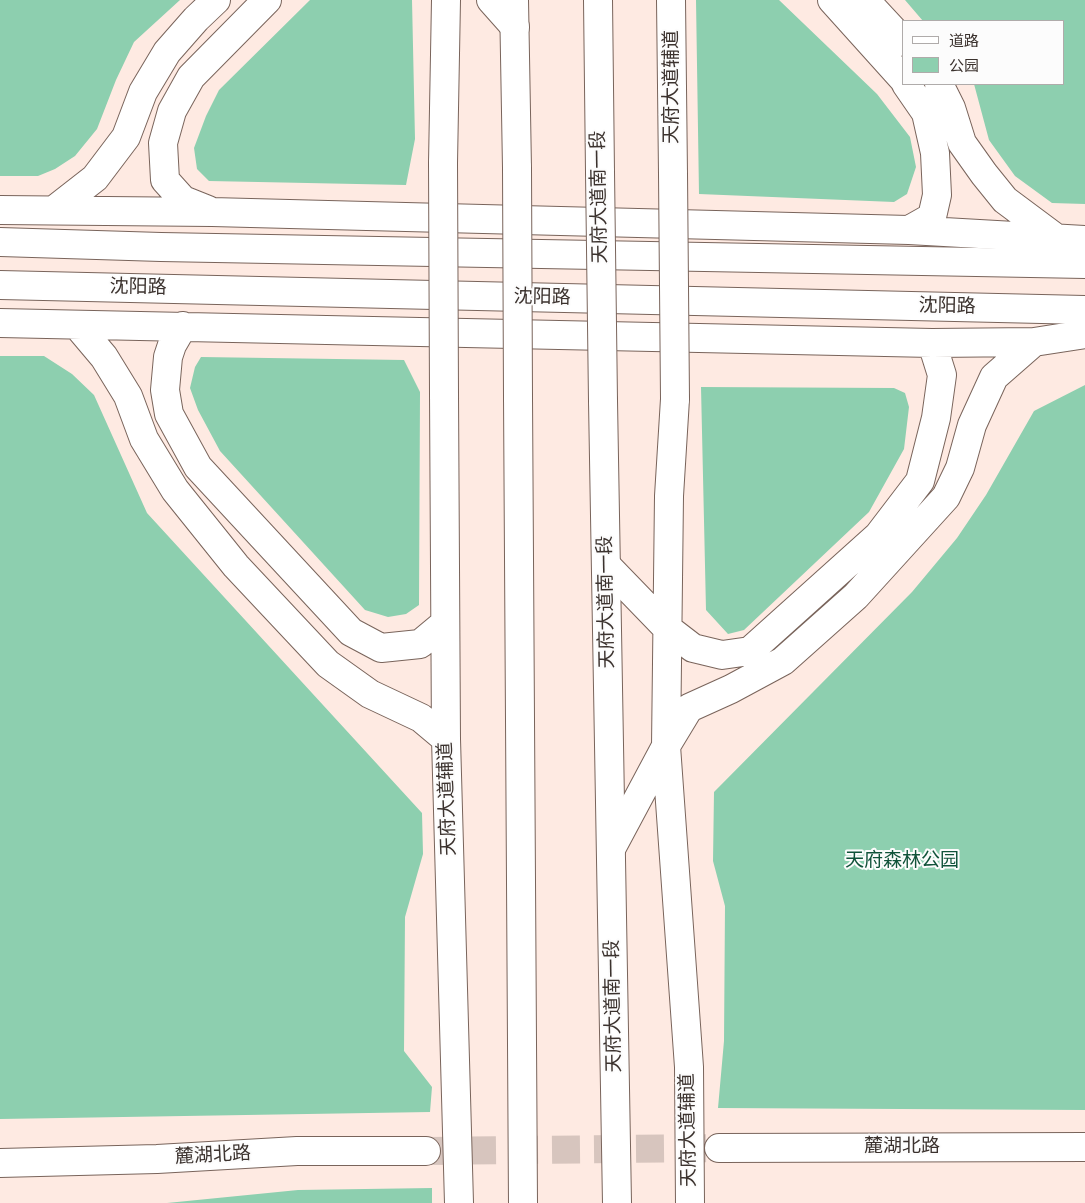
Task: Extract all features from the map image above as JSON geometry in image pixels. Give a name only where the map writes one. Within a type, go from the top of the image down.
[{"type":"main road","points":[[54,210],[95,178],[126,137],[143,92],[167,52],[196,19],[216,0]]},
{"type":"main road","points":[[212,212],[183,200],[165,180],[163,143],[172,111],[191,77],[267,0]]},
{"type":"main road","name":"天府大道辅道","points":[[446,0],[443,163],[444,624],[459,1203]]},
{"type":"main road","points":[[491,0],[514,27]]},
{"type":"main road","points":[[514,0],[517,168],[523,1203]]},
{"type":"main road","name":"天府大道南一段","points":[[598,0],[617,1203]]},
{"type":"main road","name":"天府大道辅道","points":[[671,0],[675,399],[669,496],[666,746],[688,1066],[690,1203]]},
{"type":"main road","points":[[832,0],[902,78]]},
{"type":"main road","points":[[865,0],[902,40]]},
{"type":"main road","points":[[907,85],[926,113],[935,153],[937,195],[932,217],[910,230]]},
{"type":"main road","points":[[940,85],[952,108],[962,143],[984,174],[1005,200],[1056,238]]},
{"type":"main road","points":[[0,210],[212,212],[910,230],[1085,240]]},
{"type":"main road","points":[[0,242],[161,247],[1085,264]]},
{"type":"main road","name":"沈阳路","points":[[0,285],[1085,310]]},
{"type":"main road","points":[[0,323],[932,342],[1034,342],[1085,334]]},
{"type":"main road","points":[[77,325],[104,357],[128,396],[144,439],[175,490],[236,566],[328,664],[370,694],[421,718],[446,739]]},
{"type":"main road","points":[[183,326],[172,345],[168,357],[165,390],[169,414],[198,468],[351,632],[381,648],[420,644],[444,624]]},
{"type":"main road","points":[[606,566],[667,628],[693,648],[722,655],[750,650],[878,536],[920,481],[936,418],[942,375],[932,342]]},
{"type":"main road","points":[[611,849],[666,746],[690,708],[783,662],[856,596],[946,497],[960,468],[972,425],[994,377],[1034,342]]},
{"type":"main road","name":"麓湖北路","points":[[719,1148],[1085,1147]]},
{"type":"main road","name":"麓湖北路","points":[[0,1163],[158,1159],[296,1151],[426,1151]]},
{"type":"green space","points":[[0,0],[180,0],[134,42],[116,80],[97,129],[75,156],[55,169],[38,176],[0,176]]},
{"type":"green space","points":[[310,0],[412,0],[415,139],[406,185],[209,181],[197,169],[194,148],[206,116],[219,90]]},
{"type":"green space","points":[[696,0],[779,0],[877,94],[910,137],[916,167],[907,194],[894,202],[699,194]]},
{"type":"green space","points":[[905,0],[1085,0],[1085,204],[1052,203],[1015,176],[989,140],[974,85],[1065,85],[1065,20],[922,20]]},
{"type":"green space","points":[[0,356],[44,356],[72,374],[94,395],[147,513],[422,813],[423,854],[405,917],[404,1051],[432,1087],[430,1112],[0,1119]]},
{"type":"green space","points":[[201,357],[404,360],[420,392],[419,605],[406,614],[388,617],[365,610],[220,451],[198,410],[190,388],[195,367]]},
{"type":"green space","name":"天府森林公园","points":[[1085,385],[1085,1110],[718,1108],[724,1041],[725,906],[713,861],[714,792],[912,592],[957,538],[986,495],[1034,411]]},
{"type":"green space","points":[[701,387],[894,388],[905,393],[909,407],[904,449],[869,512],[744,630],[728,634],[706,610]]},
{"type":"green space","points":[[432,1188],[432,1203],[167,1203],[298,1190]]},
{"type":"tunnel","points":[[426,1151],[719,1148]]}]
